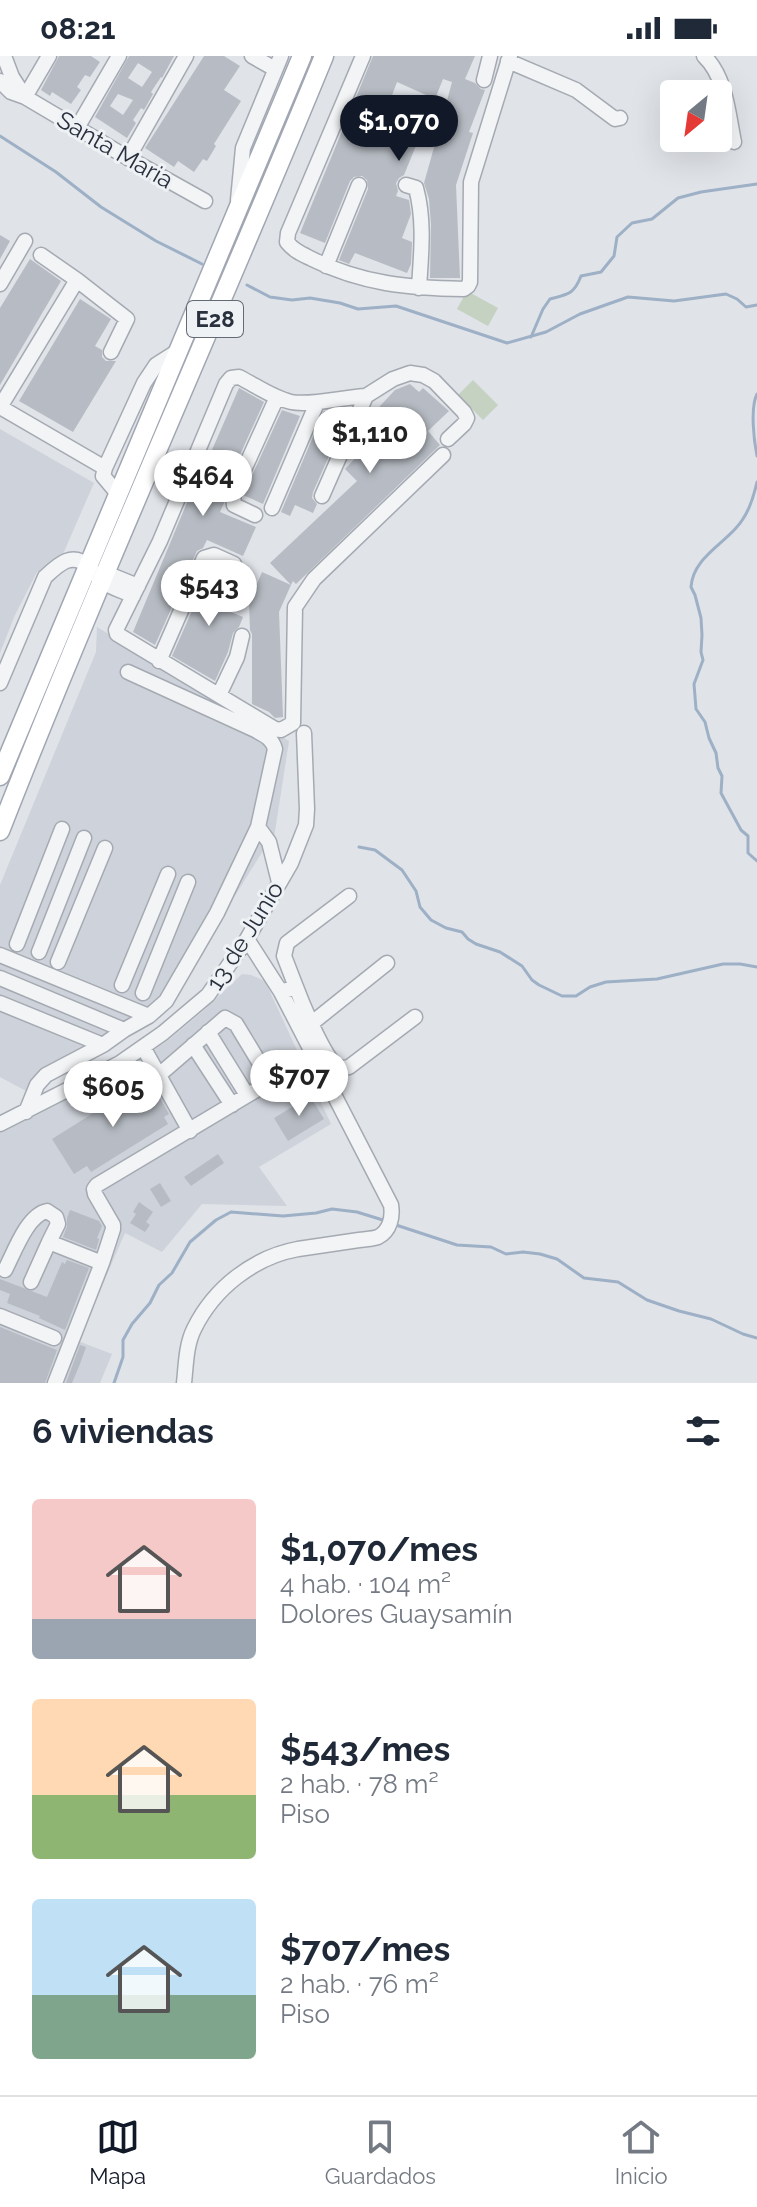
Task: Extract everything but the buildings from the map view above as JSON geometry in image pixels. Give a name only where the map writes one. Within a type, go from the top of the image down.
[{"type":"main road","name":"E28","points":[[0,776],[302,56]]},
{"type":"main road","name":"E28","points":[[0,831],[324,56]]},
{"type":"street","points":[[4,56],[12,77],[25,97],[49,56]]},
{"type":"street","points":[[77,128],[119,56]]},
{"type":"street","points":[[128,158],[186,56]]},
{"type":"street","points":[[237,214],[243,148],[278,63],[252,56]]},
{"type":"street","points":[[363,56],[288,233],[287,242],[294,250],[344,274],[419,288],[464,289],[468,286],[471,182],[509,58],[576,90],[615,119],[620,118]]},
{"type":"street","points":[[484,80],[490,56]]},
{"type":"street","points":[[704,56],[711,63],[724,90],[734,142]]},
{"type":"street","name":"Santa Maria","points":[[0,81],[11,92],[25,97],[205,201]]},
{"type":"street","points":[[326,266],[359,185]]},
{"type":"street","points":[[406,185],[416,188],[419,199],[419,288]]},
{"type":"street","points":[[0,284],[25,241]]},
{"type":"street","points":[[41,255],[127,319],[111,352]]},
{"type":"street","points":[[77,280],[0,407],[105,468]]},
{"type":"street","points":[[118,494],[103,476],[105,468],[144,383],[156,365],[178,351]]},
{"type":"street","points":[[443,455],[314,579],[295,607],[293,723],[281,730],[117,634],[116,630],[160,541],[231,378],[239,377],[291,402],[317,403],[366,396],[393,379],[410,373],[423,375],[434,381],[467,418],[448,439]]},
{"type":"street","points":[[322,496],[366,396]]},
{"type":"street","points":[[255,515],[234,505],[233,494],[277,397]]},
{"type":"street","points":[[272,508],[317,403]]},
{"type":"street","points":[[159,661],[204,558],[214,555],[234,564]]},
{"type":"street","points":[[0,683],[45,577],[67,559],[77,559],[105,577],[136,591]]},
{"type":"street","points":[[219,695],[237,657],[242,636]]},
{"type":"street","points":[[26,1112],[41,1079],[103,1045],[149,1016],[166,1001],[207,930],[258,827],[275,749],[268,737],[128,672]]},
{"type":"street","name":"13 de Junio","points":[[0,1124],[120,1063],[208,995],[247,939],[291,863],[306,825],[304,733]]},
{"type":"street","points":[[258,827],[269,842],[279,882]]},
{"type":"street","points":[[17,944],[62,829]]},
{"type":"street","points":[[39,952],[84,838]]},
{"type":"street","points":[[58,962],[105,848]]},
{"type":"street","points":[[122,985],[168,874]]},
{"type":"street","points":[[143,993],[188,882]]},
{"type":"street","points":[[349,896],[287,943],[284,956],[312,1023],[335,1065],[343,1068],[349,1067],[415,1017]]},
{"type":"street","points":[[184,1383],[194,1329],[208,1308],[248,1268],[268,1257],[293,1250],[378,1237],[391,1222],[391,1205],[281,992],[247,939]]},
{"type":"street","points":[[0,955],[149,1016]]},
{"type":"street","points":[[312,1023],[387,963]]},
{"type":"street","points":[[0,978],[124,1030]]},
{"type":"street","points":[[281,992],[296,987]]},
{"type":"street","points":[[0,1003],[103,1045]]},
{"type":"street","points":[[55,1383],[102,1263],[113,1225],[94,1189],[263,1085],[264,1079],[262,1067],[236,1024],[225,1018],[159,1075]]},
{"type":"street","points":[[208,1032],[247,1095]]},
{"type":"street","points":[[193,1045],[232,1105]]},
{"type":"street","points":[[143,1047],[190,1131]]},
{"type":"street","points":[[5,1270],[31,1220],[38,1213],[47,1211],[56,1217],[58,1224],[31,1282]]},
{"type":"street","points":[[49,1242],[102,1263]]},
{"type":"street","points":[[0,1316],[54,1338]]},
{"type":"shaded area","points":[[0,429],[94,483],[63,554],[37,572],[0,653]]},
{"type":"shaded area","points":[[97,627],[289,741],[274,838],[266,846],[162,1013],[114,1045],[28,1092],[0,1077],[0,885],[96,652]]},
{"type":"shaded area","points":[[242,974],[265,981],[331,1124],[259,1167],[287,1206],[202,1204],[162,1252],[125,1233],[78,1341],[112,1354],[100,1383],[0,1383],[0,1132],[139,1060],[170,1039]]},
{"type":"green space","points":[[467,291],[498,308],[488,326],[457,309]]},
{"type":"green space","points":[[473,380],[498,405],[483,420],[458,395]]},
{"type":"waterway","points":[[0,136],[56,172],[101,207],[156,241],[202,264]]},
{"type":"waterway","points":[[531,337],[550,299],[570,292],[581,276],[601,272],[614,256],[617,237],[632,223],[652,219],[678,198],[757,184]]},
{"type":"waterway","points":[[247,285],[270,297],[292,300],[310,298],[358,309],[396,306],[507,343],[546,332],[580,314],[628,297],[674,301],[726,294],[746,307],[757,305]]},
{"type":"waterway","points":[[757,394],[753,416],[757,456]]},
{"type":"waterway","points":[[757,482],[744,518],[702,561],[696,569],[691,587],[701,618],[702,635],[703,660],[694,684],[696,709],[705,722],[716,753],[722,776],[721,793],[741,830],[748,836],[748,853],[757,861]]},
{"type":"waterway","points":[[359,847],[375,850],[402,870],[416,891],[420,907],[431,920],[462,932],[476,944],[500,952],[522,966],[539,985],[562,996],[576,996],[606,982],[657,979],[723,964],[757,967]]},
{"type":"waterway","points":[[114,1383],[123,1357],[123,1340],[132,1324],[150,1303],[159,1285],[172,1273],[190,1242],[216,1220],[231,1212],[283,1216],[332,1209],[357,1212],[386,1221]]},
{"type":"waterway","points":[[393,1224],[457,1245],[491,1247],[506,1254],[523,1252],[557,1259],[584,1278],[618,1282],[647,1300],[711,1319],[757,1338]]}]
